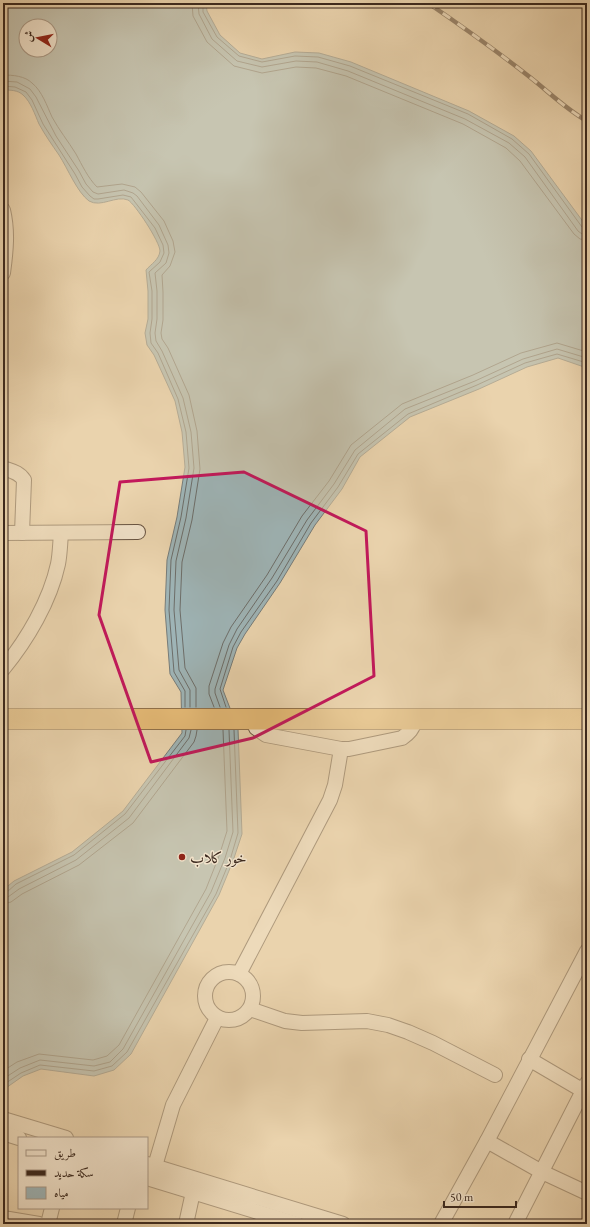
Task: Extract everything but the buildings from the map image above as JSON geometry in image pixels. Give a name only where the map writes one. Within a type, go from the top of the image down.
[{"type":"highway","points":[[248,715],[587,706]]},
{"type":"highway","points":[[3,707],[46,713]]},
{"type":"highway","points":[[3,718],[46,713],[171,713],[415,720],[587,719]]},
{"type":"street","points":[[3,210],[6,230],[4,265]]},
{"type":"street","points":[[3,468],[21,475],[24,480],[22,533]]},
{"type":"street","points":[[3,533],[61,534],[138,532]]},
{"type":"street","points":[[3,669],[22,644],[48,594],[58,563],[61,534]]},
{"type":"street","points":[[248,715],[256,728],[266,735],[341,749],[349,749],[402,738],[409,734],[415,720]]},
{"type":"street","points":[[239,974],[330,800],[335,785],[341,749]]},
{"type":"street","points":[[441,1224],[487,1141],[587,951]]},
{"type":"street","points":[[231,972],[239,974],[247,980],[252,989],[253,999],[250,1009],[239,1019],[231,1021],[217,1018],[210,1013],[206,1006],[204,998],[205,989],[215,976],[231,972]]},
{"type":"street","points":[[250,1009],[286,1021],[302,1024],[367,1021],[388,1025],[408,1032],[495,1075]]},
{"type":"street","points":[[150,1170],[173,1105],[217,1018]]},
{"type":"street","points":[[516,1224],[586,1089],[529,1059]]},
{"type":"street","points":[[4,1126],[18,1137]]},
{"type":"street","points":[[4,1126],[61,1137]]},
{"type":"street","points":[[487,1141],[542,1172],[587,1193]]},
{"type":"street","points":[[150,1170],[193,1192],[253,1218],[297,1224]]},
{"type":"street","points":[[150,1170],[343,1224]]},
{"type":"street","points":[[186,1224],[193,1192]]},
{"type":"street","points":[[48,1224],[52,1209]]},
{"type":"street","points":[[124,1224],[128,1209]]},
{"type":"street","points":[[3,1218],[39,1224]]},
{"type":"highlighted area","points":[[244,472],[366,531],[374,676],[253,738],[151,762],[99,615],[120,482]]},
{"type":"water","points":[[3,3],[206,3],[207,11],[220,35],[240,53],[262,59],[295,52],[319,53],[351,62],[469,111],[514,136],[531,151],[587,227],[587,368],[558,358],[527,367],[479,389],[410,417],[360,457],[342,489],[315,525],[280,583],[237,648],[223,690],[238,729],[242,834],[219,895],[131,1054],[114,1070],[94,1076],[41,1069],[23,1076],[3,1090],[3,890],[14,881],[72,852],[123,811],[182,733],[181,692],[170,674],[165,610],[167,560],[177,517],[185,467],[182,432],[175,401],[154,355],[147,345],[145,333],[148,319],[146,270],[159,254],[159,246],[152,232],[128,200],[119,199],[94,203],[85,197],[41,128],[31,105],[21,93],[11,90],[3,90]]},
{"type":"railway","points":[[428,3],[493,49],[565,106],[587,121]]},
{"type":"place","name":"خور كلاب","points":[[182,857]]}]
